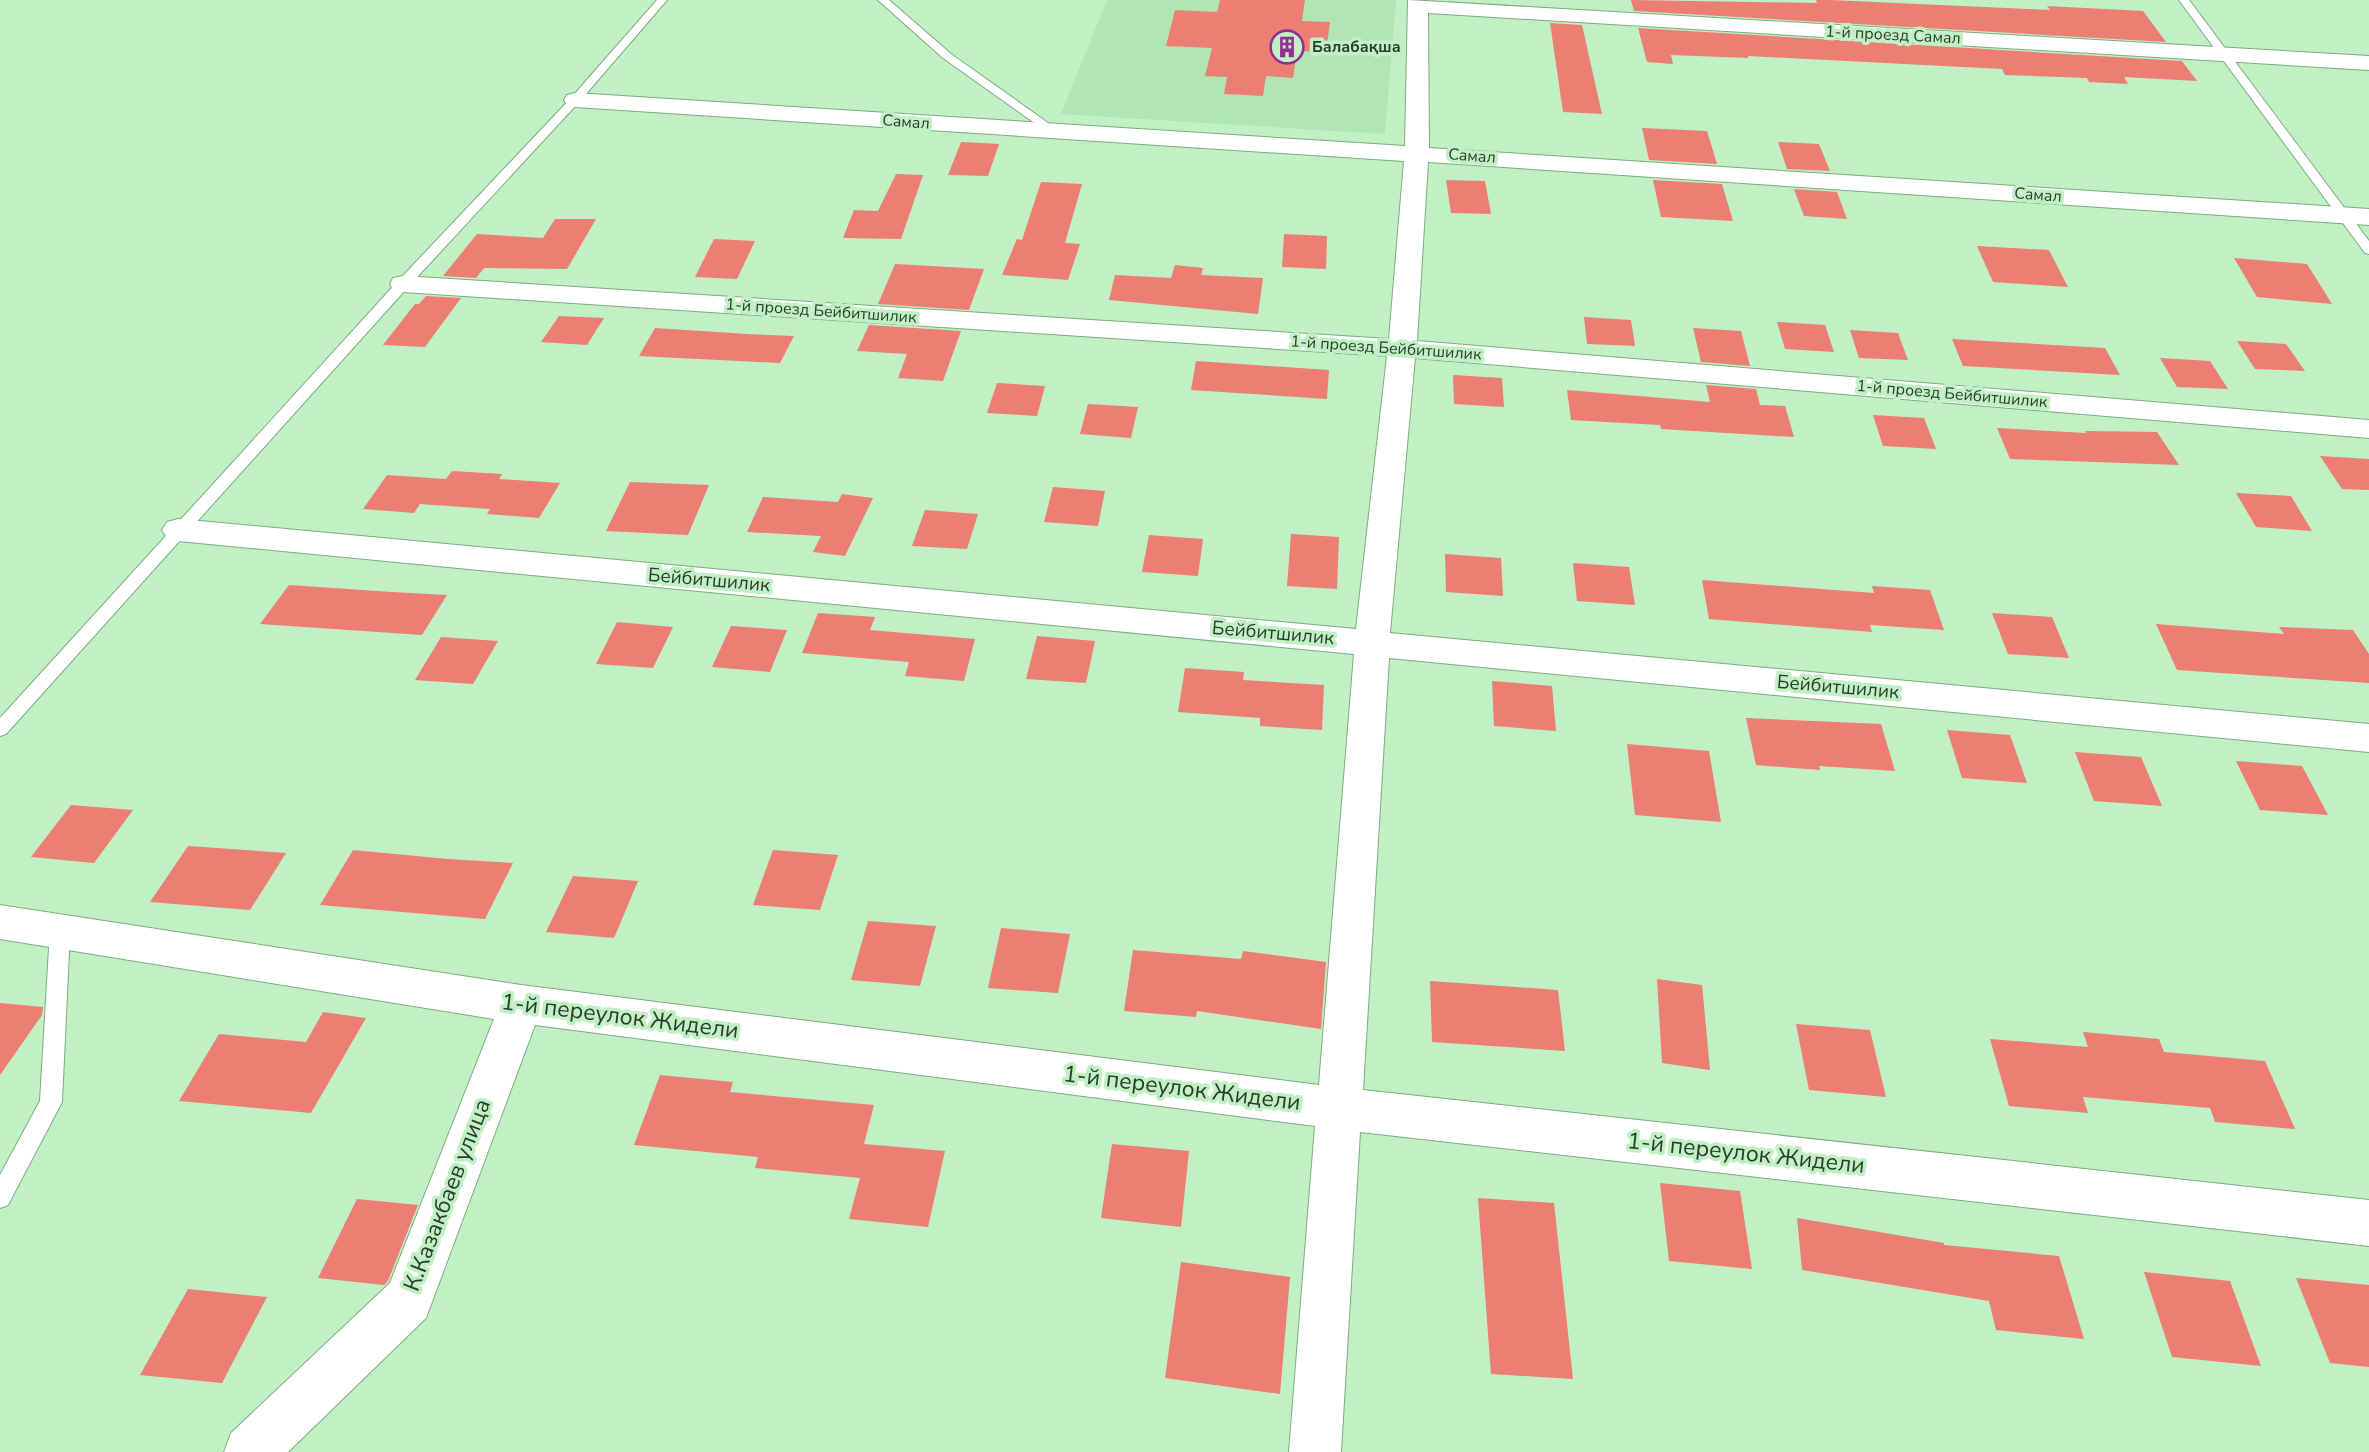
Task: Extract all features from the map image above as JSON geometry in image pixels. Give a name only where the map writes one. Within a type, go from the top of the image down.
[{"type":"street","name":"1-й проезд Самал","points":[[1418,3],[2369,63]]},
{"type":"street","points":[[1315,1452],[1372,643],[1402,348],[1417,152],[1418,3]]},
{"type":"street","name":"Самал","points":[[575,100],[1054,132],[1417,152],[2369,217]]},
{"type":"street","name":"1-й проезд Бейбитшилик","points":[[402,284],[1402,348],[2369,429]]},
{"type":"street","name":"Бейбитшилик","points":[[178,530],[2369,738]]},
{"type":"street","name":"1-й переулок Жидели","points":[[0,922],[521,1004],[1338,1108],[2369,1223]]},
{"type":"street","name":"К.Казакбаев улица","points":[[250,1452],[408,1300],[521,1004]]},
{"type":"lane","points":[[0,729],[402,284],[575,100],[662,0]]},
{"type":"lane","points":[[883,0],[947,56],[1054,132]]},
{"type":"lane","points":[[2184,0],[2369,250]]},
{"type":"lane","points":[[0,1197],[51,1102],[60,931]]},
{"type":"shaded area","points":[[1107,0],[1396,0],[1385,134],[1061,114]]},
{"type":"building","name":"Балабақша","points":[[1220,0],[1305,0],[1302,21],[1330,22],[1326,52],[1297,51],[1293,78],[1266,76],[1263,96],[1224,94],[1227,77],[1205,76],[1212,48],[1166,46],[1175,10],[1217,12]]},
{"type":"building","points":[[1631,0],[1817,3],[1816,0],[1830,0],[2050,10],[2047,6],[2143,11],[2166,42],[1634,11]]},
{"type":"building","points":[[1550,23],[1582,25],[1602,114],[1563,112]]},
{"type":"building","points":[[1638,28],[2182,61],[2197,81],[2124,77],[2128,84],[2089,82],[2087,78],[2005,75],[2002,69],[1748,56],[1671,55],[1673,64],[1647,62]]},
{"type":"building","points":[[1642,128],[1707,131],[1717,164],[1649,160]]},
{"type":"building","points":[[961,142],[999,144],[988,176],[948,175]]},
{"type":"building","points":[[1778,142],[1819,144],[1830,171],[1787,169]]},
{"type":"building","points":[[896,174],[923,175],[901,239],[843,238],[854,210],[878,211]]},
{"type":"building","points":[[1446,180],[1485,181],[1491,214],[1451,213]]},
{"type":"building","points":[[1653,180],[1722,184],[1733,221],[1661,217]]},
{"type":"building","points":[[1041,182],[1082,184],[1065,243],[1080,244],[1068,280],[1002,275],[1017,239],[1022,240]]},
{"type":"building","points":[[1794,189],[1837,192],[1847,219],[1804,216]]},
{"type":"building","points":[[555,219],[596,219],[567,269],[484,268],[476,278],[443,276],[477,234],[543,238]]},
{"type":"building","points":[[1284,234],[1327,236],[1326,269],[1282,267]]},
{"type":"building","points":[[714,239],[755,241],[737,279],[695,277]]},
{"type":"building","points":[[1977,246],[2049,250],[2068,287],[1993,282]]},
{"type":"building","points":[[2234,258],[2307,264],[2332,304],[2257,297]]},
{"type":"building","points":[[895,264],[984,269],[969,310],[878,304]]},
{"type":"building","points":[[1175,265],[1203,268],[1201,275],[1263,278],[1258,314],[1109,300],[1115,275],[1171,278]]},
{"type":"building","points":[[426,296],[461,298],[425,347],[383,345],[415,304],[419,304]]},
{"type":"building","points":[[559,316],[604,318],[587,345],[541,342]]},
{"type":"building","points":[[1584,317],[1631,320],[1635,346],[1587,344]]},
{"type":"building","points":[[1777,322],[1825,325],[1834,352],[1785,349]]},
{"type":"building","points":[[869,325],[961,331],[943,381],[898,378],[907,354],[857,351]]},
{"type":"building","points":[[655,328],[794,336],[780,363],[639,356]]},
{"type":"building","points":[[1693,328],[1741,331],[1750,366],[1701,362]]},
{"type":"building","points":[[1850,330],[1898,333],[1908,360],[1859,358]]},
{"type":"building","points":[[1952,339],[2105,348],[2120,375],[1963,366]]},
{"type":"building","points":[[2237,341],[2286,344],[2305,371],[2255,369]]},
{"type":"building","points":[[2160,358],[2210,361],[2228,389],[2177,387]]},
{"type":"building","points":[[1196,361],[1329,370],[1327,399],[1191,390]]},
{"type":"building","points":[[1453,375],[1502,378],[1504,407],[1454,404]]},
{"type":"building","points":[[997,383],[1045,386],[1037,416],[987,413]]},
{"type":"building","points":[[1706,385],[1756,389],[1760,405],[1785,406],[1794,437],[1661,429],[1660,425],[1571,420],[1567,390],[1710,402]]},
{"type":"building","points":[[1088,404],[1138,407],[1131,438],[1080,434]]},
{"type":"building","points":[[1873,415],[1924,418],[1936,449],[1883,446]]},
{"type":"building","points":[[1997,428],[2086,433],[2085,431],[2157,432],[2179,465],[2010,459]]},
{"type":"building","points":[[2320,456],[2369,459],[2369,490],[2342,489]]},
{"type":"building","points":[[452,471],[502,474],[499,479],[560,483],[539,518],[487,514],[490,509],[420,504],[414,513],[363,509],[387,475],[446,479]]},
{"type":"building","points":[[630,482],[709,485],[688,535],[606,531]]},
{"type":"building","points":[[1053,487],[1105,491],[1098,526],[1044,522]]},
{"type":"building","points":[[2236,493],[2291,496],[2312,531],[2256,527]]},
{"type":"building","points":[[842,494],[873,498],[845,556],[813,552],[821,536],[747,532],[763,497],[838,502]]},
{"type":"building","points":[[925,510],[978,514],[967,549],[912,546]]},
{"type":"building","points":[[1291,534],[1339,537],[1337,589],[1287,586]]},
{"type":"building","points":[[1149,535],[1203,539],[1198,576],[1142,572]]},
{"type":"building","points":[[1445,554],[1501,558],[1503,596],[1446,592]]},
{"type":"building","points":[[1573,563],[1629,567],[1635,605],[1577,601]]},
{"type":"building","points":[[1702,580],[1874,593],[1872,586],[1930,590],[1944,630],[1870,625],[1872,632],[1709,619]]},
{"type":"building","points":[[289,585],[447,595],[422,635],[260,624]]},
{"type":"building","points":[[818,613],[875,617],[870,630],[975,639],[964,681],[905,676],[909,662],[802,653]]},
{"type":"building","points":[[1992,613],[2052,617],[2069,658],[2008,654]]},
{"type":"building","points":[[617,622],[673,627],[653,668],[596,664]]},
{"type":"building","points":[[2156,624],[2284,634],[2279,627],[2353,630],[2369,654],[2369,683],[2177,670]]},
{"type":"building","points":[[731,626],[787,630],[770,672],[712,667]]},
{"type":"building","points":[[1037,636],[1095,641],[1086,683],[1026,679]]},
{"type":"building","points":[[441,637],[498,641],[473,684],[415,680]]},
{"type":"building","points":[[1185,668],[1244,672],[1243,680],[1324,685],[1322,730],[1260,726],[1260,718],[1178,712]]},
{"type":"building","points":[[1492,681],[1552,686],[1556,731],[1494,726]]},
{"type":"building","points":[[1746,718],[1881,724],[1895,771],[1819,766],[1820,770],[1756,765]]},
{"type":"building","points":[[1947,730],[2010,735],[2027,783],[1962,778]]},
{"type":"building","points":[[1627,744],[1709,751],[1721,822],[1635,815]]},
{"type":"building","points":[[2075,752],[2141,757],[2162,806],[2094,801]]},
{"type":"building","points":[[2236,761],[2302,766],[2328,815],[2260,810]]},
{"type":"building","points":[[71,805],[133,810],[94,863],[31,857]]},
{"type":"building","points":[[188,846],[286,853],[250,910],[150,902]]},
{"type":"building","points":[[353,850],[513,863],[485,919],[320,905]]},
{"type":"building","points":[[773,850],[838,855],[820,910],[753,905]]},
{"type":"building","points":[[573,876],[638,881],[614,938],[546,932]]},
{"type":"building","points":[[868,921],[936,926],[920,986],[851,980]]},
{"type":"building","points":[[1001,928],[1070,934],[1058,993],[988,988]]},
{"type":"building","points":[[1133,950],[1241,959],[1243,951],[1326,962],[1321,1029],[1197,1011],[1196,1017],[1124,1011]]},
{"type":"building","points":[[1657,979],[1702,985],[1710,1070],[1662,1063]]},
{"type":"building","points":[[1430,981],[1558,990],[1565,1051],[1432,1042]]},
{"type":"building","points":[[0,1003],[43,1007],[42,1015],[0,1075]]},
{"type":"building","points":[[323,1012],[366,1018],[311,1113],[179,1101],[219,1034],[306,1042]]},
{"type":"building","points":[[1796,1024],[1870,1030],[1886,1097],[1809,1090]]},
{"type":"building","points":[[2083,1032],[2159,1039],[2164,1052],[2265,1061],[2295,1129],[2215,1122],[2210,1108],[2083,1097],[2088,1113],[2009,1106],[1990,1039],[2088,1047]]},
{"type":"building","points":[[660,1075],[733,1082],[730,1092],[874,1105],[864,1144],[945,1151],[928,1227],[849,1219],[860,1178],[755,1168],[758,1157],[634,1145]]},
{"type":"building","points":[[1112,1144],[1189,1151],[1181,1227],[1101,1218]]},
{"type":"building","points":[[1660,1183],[1740,1191],[1752,1269],[1669,1261]]},
{"type":"building","points":[[1478,1198],[1554,1203],[1573,1379],[1491,1374]]},
{"type":"building","points":[[357,1199],[418,1205],[388,1281],[384,1285],[318,1278]]},
{"type":"building","points":[[1797,1218],[1944,1245],[2059,1256],[2084,1339],[1996,1330],[1989,1301],[1802,1270]]},
{"type":"building","points":[[1181,1262],[1290,1277],[1280,1394],[1165,1378]]},
{"type":"building","points":[[2144,1272],[2230,1281],[2261,1366],[2172,1357]]},
{"type":"building","points":[[2296,1278],[2369,1285],[2369,1367],[2330,1363]]},
{"type":"building","points":[[188,1289],[267,1297],[222,1383],[140,1375]]},
{"type":"place","name":"Балабақша","points":[[1287,47]]}]
